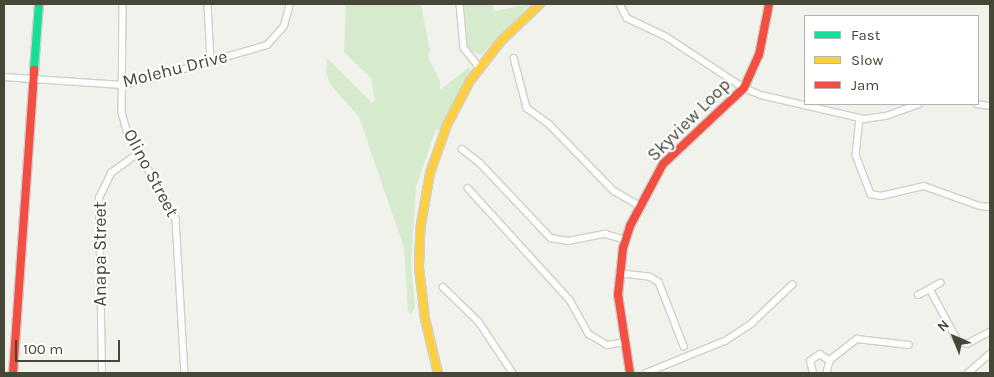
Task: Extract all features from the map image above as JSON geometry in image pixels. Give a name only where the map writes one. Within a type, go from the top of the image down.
[{"type":"street","points":[[13,373],[39,4]]},
{"type":"street","name":"Olino Street","points":[[123,4],[123,118],[140,153],[170,203],[178,226],[185,373]]},
{"type":"street","points":[[208,4],[211,62]]},
{"type":"street","name":"Molehu Drive","points":[[4,77],[122,84],[211,62],[271,41],[284,26],[290,4]]},
{"type":"street","points":[[460,4],[464,48],[480,68]]},
{"type":"street","points":[[438,373],[421,300],[419,267],[422,209],[430,172],[447,125],[480,68],[504,38],[540,4]]},
{"type":"street","points":[[620,4],[627,18],[667,37],[744,88],[761,95],[860,118],[886,116],[917,105]]},
{"type":"street","name":"Skyview Loop","points":[[630,373],[618,295],[619,273],[626,240],[638,205],[663,164],[744,88],[759,54],[769,4]]},
{"type":"street","points":[[514,58],[527,108],[546,120],[614,191],[638,205]]},
{"type":"street","points":[[860,118],[856,155],[870,194],[881,196],[924,186],[980,206],[990,207]]},
{"type":"street","points":[[462,149],[480,163],[551,238],[568,241],[605,234],[626,240]]},
{"type":"street","name":"Anapa Street","points":[[102,373],[99,198],[111,173],[140,153]]},
{"type":"street","points":[[468,188],[570,300],[589,334],[607,345],[625,342]]},
{"type":"street","points":[[619,273],[650,277],[659,282],[684,346]]},
{"type":"street","points":[[918,295],[941,283]]},
{"type":"street","points":[[646,373],[658,371],[711,349],[739,333],[792,285]]},
{"type":"street","points":[[443,287],[479,322],[513,373]]},
{"type":"street","points":[[930,289],[959,342],[968,344],[990,332]]},
{"type":"street","points":[[827,373],[830,360],[857,339],[909,345]]},
{"type":"street","points":[[813,373],[809,364],[813,356],[823,354],[830,360]]},
{"type":"street","points":[[968,373],[990,354]]},
{"type":"green space","points":[[346,4],[421,4],[430,52],[427,55],[440,81],[440,90],[469,67],[471,70],[439,130],[436,129],[416,187],[411,264],[415,307],[411,314],[408,311],[404,248],[359,117],[330,84],[326,72],[327,58],[372,103],[375,100],[371,78],[344,52]]},
{"type":"green space","points":[[460,4],[492,4],[494,11],[530,4],[481,55],[464,48]]},
{"type":"traffic: fast","points":[[34,70],[39,4]]},
{"type":"traffic: slow","points":[[438,373],[425,319],[419,267],[420,230],[430,173],[447,125],[470,81],[501,41],[540,4]]},
{"type":"traffic: jam","points":[[630,373],[618,295],[623,248],[630,226],[663,164],[744,88],[759,55],[769,4]]},
{"type":"traffic: jam","points":[[13,373],[34,70]]}]
